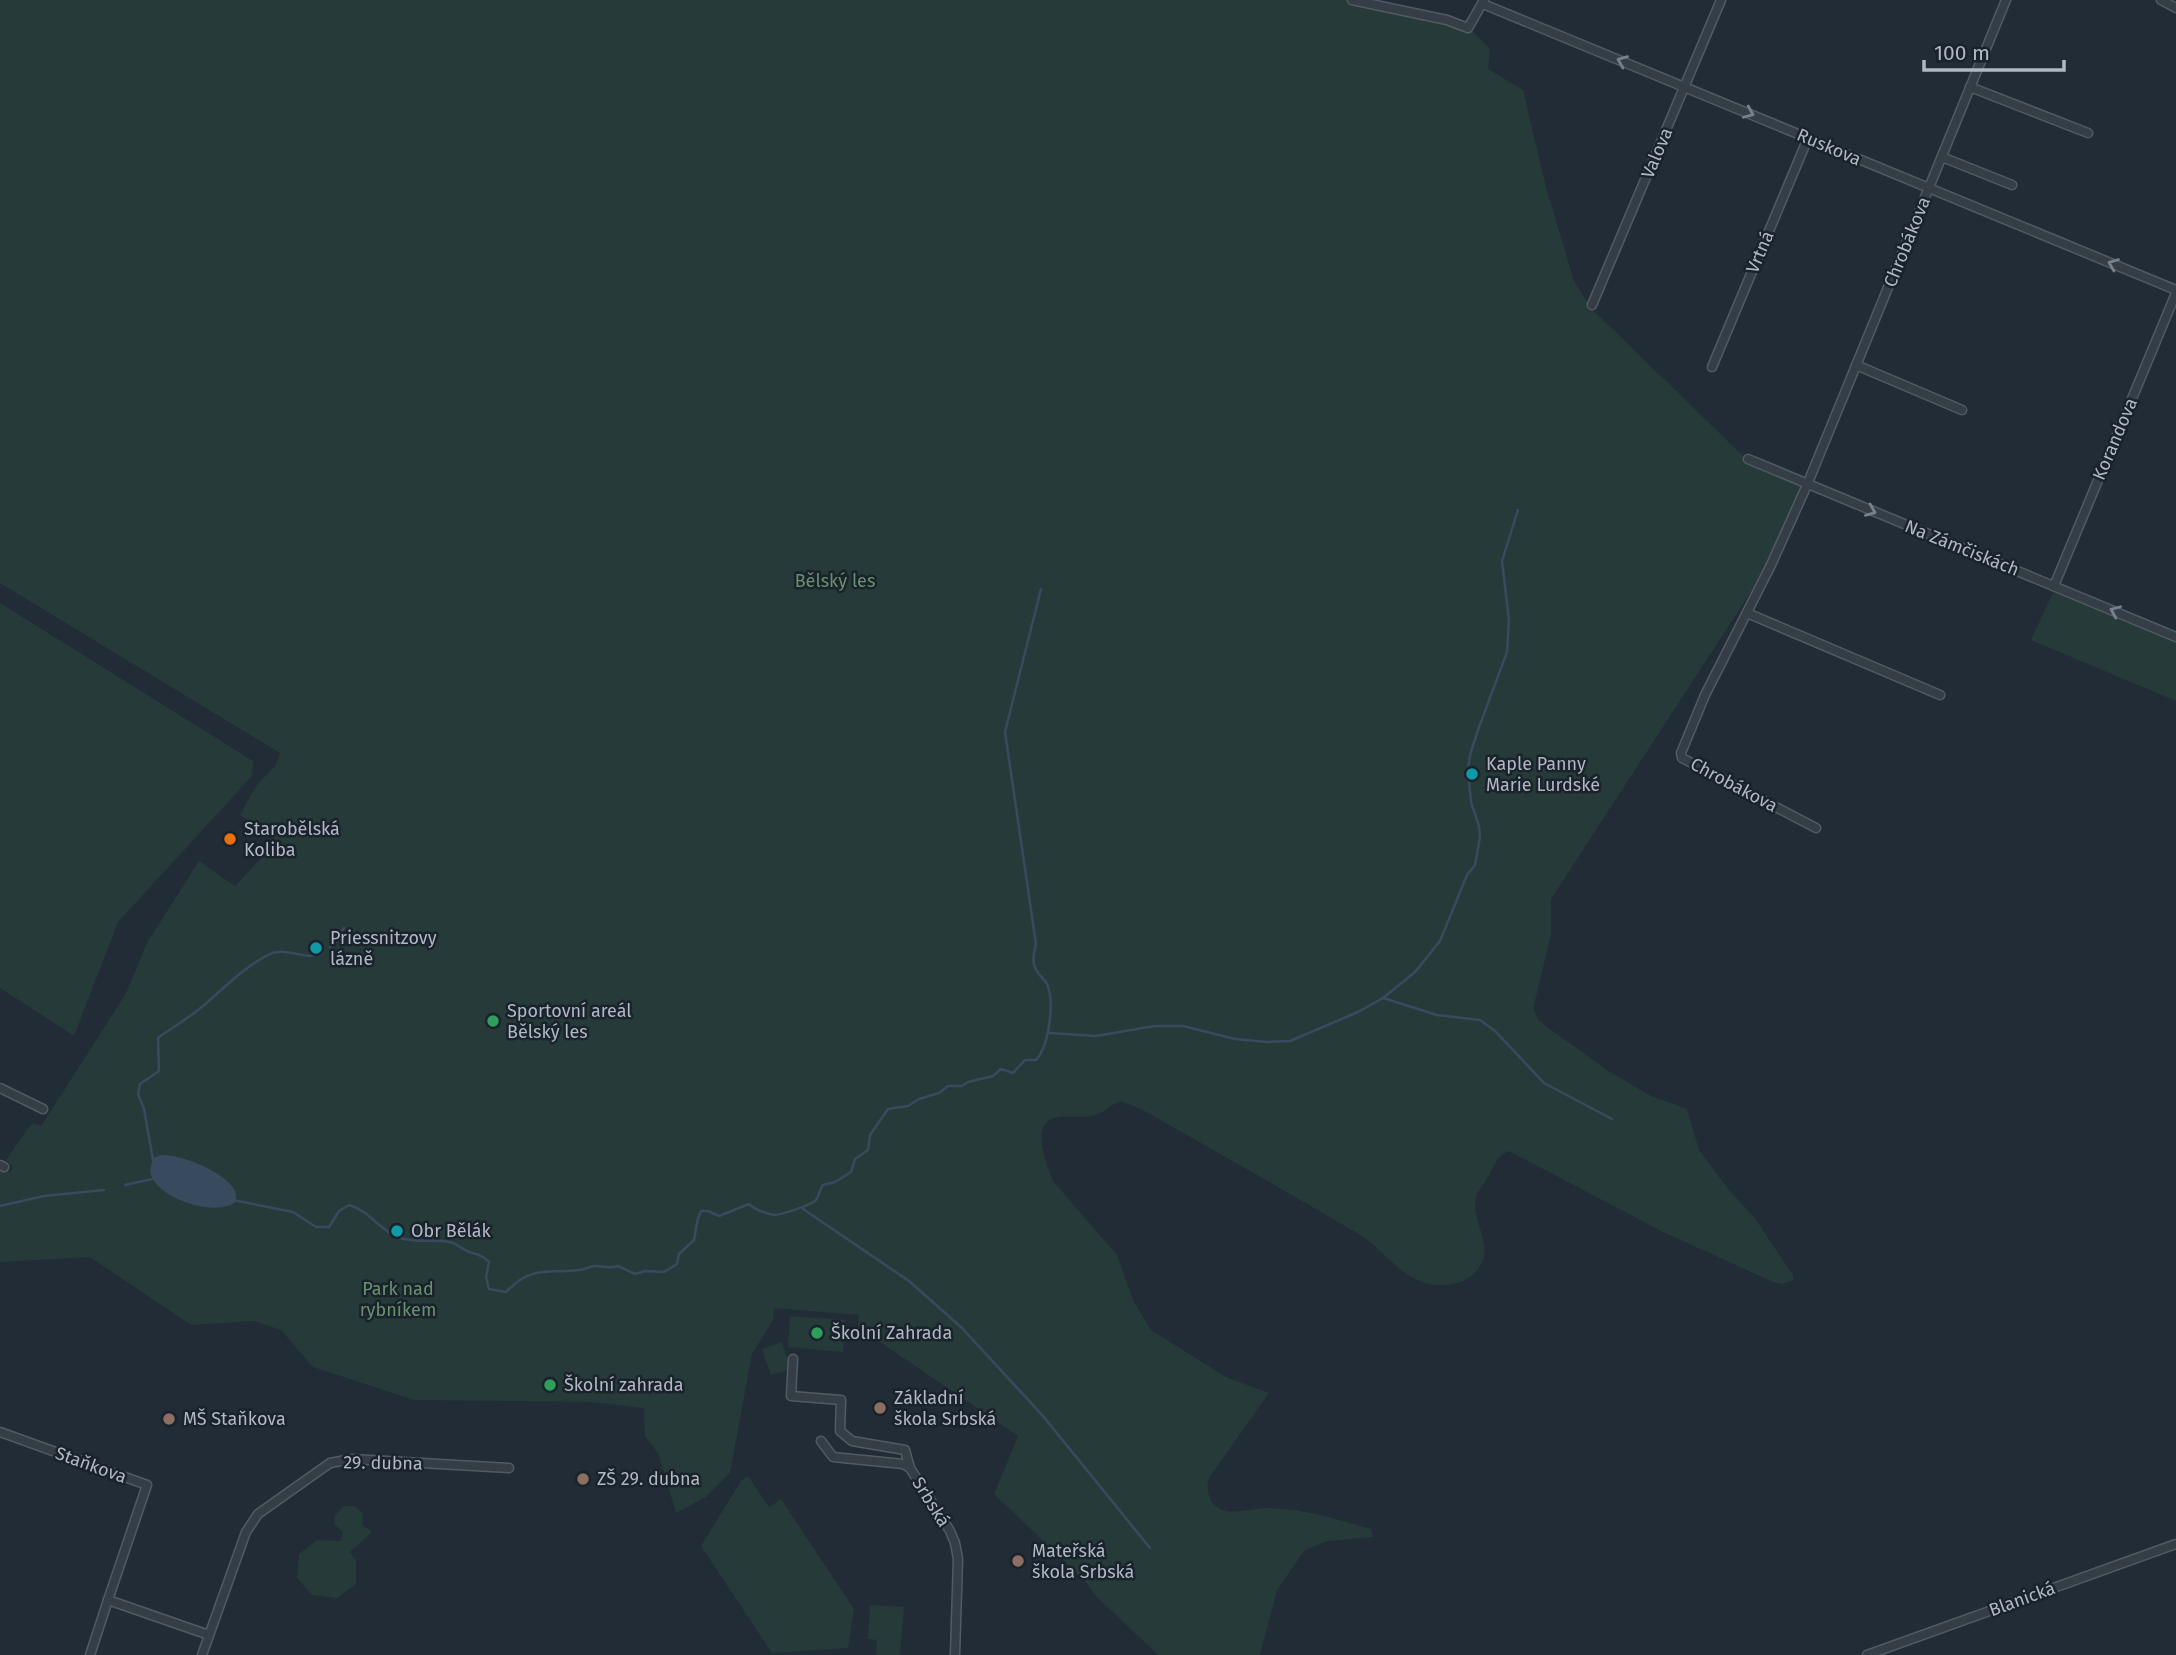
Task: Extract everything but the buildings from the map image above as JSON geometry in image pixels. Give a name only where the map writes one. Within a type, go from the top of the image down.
[{"type":"street","points":[[1352,0],[1447,20],[1468,28],[1483,2]]},
{"type":"street","name":"Valova","points":[[1592,305],[1721,0]]},
{"type":"street","name":"Chrobákova","points":[[1816,828],[1682,758],[1681,753],[1691,724],[1807,485],[2006,0]]},
{"type":"street","points":[[2161,0],[2176,8]]},
{"type":"street","name":"Ruskova","points":[[1483,2],[2176,291]]},
{"type":"street","points":[[1970,87],[2088,133]]},
{"type":"street","name":"Vrtná","points":[[1712,367],[1808,138]]},
{"type":"street","points":[[1942,157],[2012,185]]},
{"type":"street","name":"Korandova","points":[[2054,586],[2176,291]]},
{"type":"street","points":[[1856,365],[1962,410]]},
{"type":"street","name":"Na Zámčiskách","points":[[1748,459],[2176,637]]},
{"type":"street","points":[[1747,613],[1940,695]]},
{"type":"street","points":[[0,1088],[43,1109]]},
{"type":"street","points":[[793,1359],[791,1396],[841,1400],[840,1430],[852,1441],[905,1450],[910,1468]]},
{"type":"street","name":"Staňkova","points":[[0,1432],[147,1485],[90,1655]]},
{"type":"street","name":"Srbská","points":[[821,1441],[833,1457],[903,1464],[910,1468],[950,1531],[958,1559],[955,1655]]},
{"type":"street","name":"29. dubna","points":[[202,1655],[246,1532],[258,1514],[330,1463],[352,1459],[509,1468]]},
{"type":"street","name":"Blanická","points":[[1867,1655],[2176,1544]]},
{"type":"street","points":[[108,1600],[209,1635]]},
{"type":"green space","name":"Bělský les","points":[[0,0],[1372,0],[1464,22],[1490,49],[1488,69],[1523,90],[1546,187],[1574,281],[1591,308],[1745,458],[1810,489],[1774,562],[1769,564],[1551,899],[1551,935],[1533,1009],[1539,1021],[1607,1070],[1651,1096],[1687,1109],[1699,1150],[1729,1190],[1754,1217],[1793,1275],[1793,1280],[1782,1284],[1773,1282],[1663,1232],[1509,1151],[1497,1160],[1476,1197],[1476,1215],[1484,1242],[1483,1260],[1478,1269],[1469,1278],[1457,1283],[1430,1284],[1408,1275],[1367,1239],[1141,1109],[1120,1101],[1096,1115],[1051,1119],[1045,1124],[1042,1139],[1053,1181],[1117,1255],[1134,1302],[1151,1330],[1226,1377],[1269,1393],[1209,1478],[1209,1494],[1214,1504],[1227,1511],[1278,1508],[1305,1512],[1371,1529],[1373,1537],[1327,1541],[1304,1551],[1277,1590],[1260,1655],[1158,1655],[994,1494],[1018,1436],[858,1327],[859,1315],[774,1308],[773,1320],[752,1354],[730,1473],[706,1497],[676,1513],[658,1453],[645,1436],[644,1408],[590,1402],[414,1400],[313,1367],[281,1330],[254,1321],[191,1325],[90,1257],[0,1262],[0,1168],[11,1172],[12,1166],[6,1160],[32,1123],[41,1126],[125,995],[148,941],[199,861],[235,886],[277,841],[240,815],[256,786],[275,766],[280,753],[0,583]]},
{"type":"green space","points":[[2054,590],[2176,641],[2176,701],[2031,640]]},
{"type":"green space","points":[[0,603],[253,761],[252,776],[118,922],[74,1036],[0,988]]},
{"type":"green space","name":"Školní Zahrada","points":[[790,1316],[846,1320],[843,1352],[788,1347]]},
{"type":"green space","points":[[782,1342],[790,1370],[771,1375],[762,1349]]},
{"type":"green space","points":[[748,1476],[769,1507],[781,1499],[854,1609],[848,1648],[772,1653],[701,1546],[741,1481]]},
{"type":"green space","points":[[344,1506],[355,1506],[363,1514],[362,1525],[372,1532],[350,1552],[356,1560],[356,1584],[337,1598],[312,1595],[297,1578],[299,1554],[317,1540],[340,1541],[343,1532],[334,1524],[335,1515]]},
{"type":"green space","points":[[870,1605],[904,1607],[900,1655],[876,1655],[877,1640],[868,1639]]},
{"type":"water","points":[[161,1155],[191,1161],[213,1171],[230,1184],[235,1192],[236,1202],[216,1208],[203,1207],[189,1204],[165,1192],[156,1184],[150,1173],[153,1158]]},
{"type":"waterway","points":[[1383,998],[1415,972],[1440,941],[1467,875],[1475,865],[1480,837],[1471,802],[1468,770],[1478,730],[1507,652],[1509,620],[1502,561],[1518,510]]},
{"type":"waterway","points":[[233,1200],[293,1212],[316,1227],[329,1227],[339,1211],[349,1205],[400,1238],[450,1242],[483,1257],[489,1262],[486,1277],[489,1289],[506,1292],[515,1283],[540,1272],[581,1270],[595,1266],[618,1266],[635,1274],[645,1271],[664,1272],[677,1264],[679,1254],[694,1240],[701,1211],[719,1216],[749,1204],[774,1215],[809,1204],[816,1200],[823,1185],[835,1182],[851,1172],[855,1159],[868,1150],[870,1135],[888,1109],[908,1106],[919,1099],[939,1093],[948,1086],[962,1086],[993,1076],[1001,1069],[1013,1073],[1025,1060],[1036,1060],[1047,1035],[1050,1001],[1047,984],[1034,964],[1036,944],[1005,732],[1041,589]]},
{"type":"waterway","points":[[330,947],[344,928]]},
{"type":"waterway","points":[[153,1160],[144,1109],[138,1094],[140,1084],[159,1071],[158,1038],[268,955],[275,952],[309,956],[322,953]]},
{"type":"waterway","points":[[1050,1033],[1096,1036],[1155,1026],[1183,1026],[1235,1039],[1290,1041],[1358,1012],[1383,998],[1437,1015],[1480,1020],[1495,1031],[1544,1083],[1612,1119]]},
{"type":"waterway","points":[[125,1185],[157,1178]]},
{"type":"waterway","points":[[0,1206],[44,1196],[104,1190]]},
{"type":"waterway","points":[[803,1209],[909,1281],[962,1328],[1043,1416],[1150,1548]]},
{"type":"place","name":"Kaple Panny Marie Lurdské","points":[[1472,774]]},
{"type":"place","name":"Starobělská Koliba","points":[[230,839]]},
{"type":"place","name":"Priessnitzovy lázně","points":[[316,948]]},
{"type":"place","name":"Sportovní areál Bělský les","points":[[493,1021]]},
{"type":"place","name":"Obr Bělák","points":[[397,1231]]},
{"type":"place","name":"Školní Zahrada","points":[[817,1333]]},
{"type":"place","name":"Školní zahrada","points":[[550,1385]]},
{"type":"place","name":"Základní škola Srbská","points":[[880,1408]]},
{"type":"place","name":"MŠ Staňkova","points":[[169,1419]]},
{"type":"place","name":"ZŠ 29. dubna","points":[[583,1479]]},
{"type":"place","name":"Mateřská škola Srbská","points":[[1018,1561]]},
{"type":"park label","name":"Park nad rybníkem","points":[[398,1299]]}]
